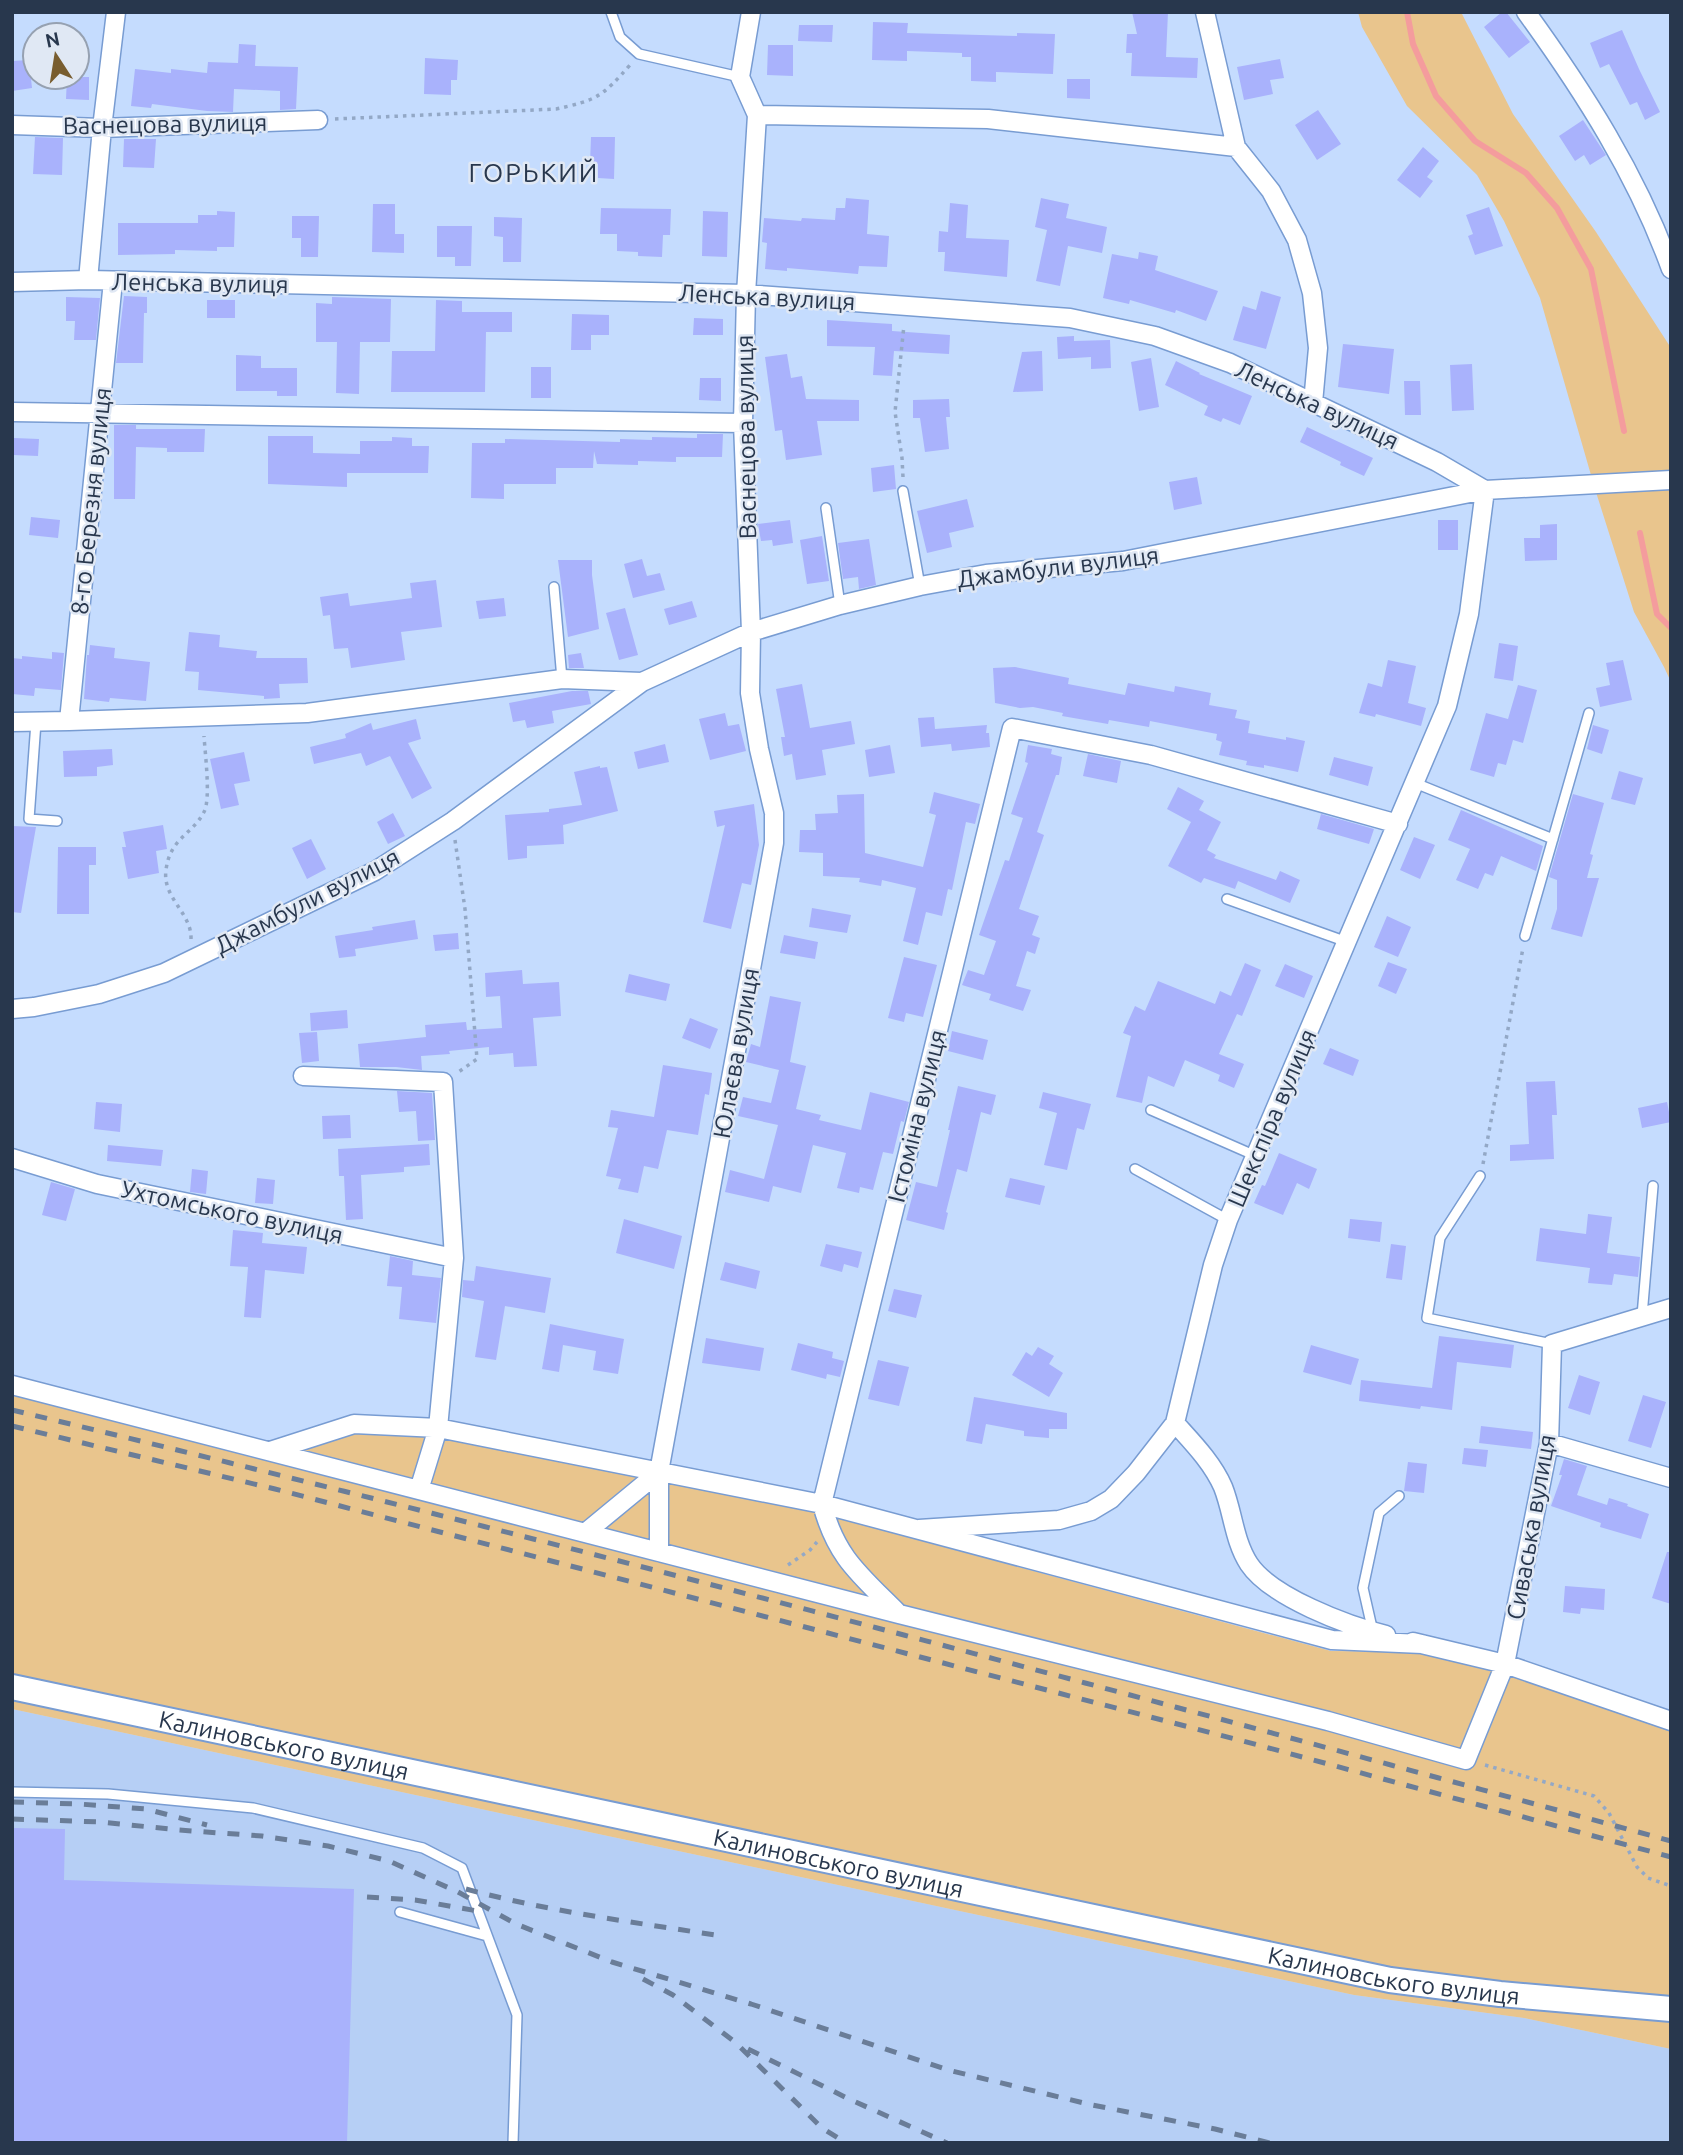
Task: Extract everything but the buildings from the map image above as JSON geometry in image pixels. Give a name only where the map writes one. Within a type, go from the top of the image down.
[{"type":"street","points":[[88,280],[116,12]]},
{"type":"street","points":[[740,77],[751,12]]},
{"type":"street","points":[[1205,12],[1236,147],[1271,191],[1297,240],[1305,266],[1312,292],[1318,348],[1313,403]]},
{"type":"street","points":[[1526,12],[1565,66],[1601,124],[1637,189],[1671,269]]},
{"type":"street","name":"Васнецова вулиця","points":[[740,77],[757,115],[746,294],[743,423],[751,632]]},
{"type":"street","points":[[757,115],[988,119],[1236,147]]},
{"type":"street","name":"Васнецова вулиця","points":[[12,125],[102,128],[318,120]]},
{"type":"street","name":"Ленська вулиця","points":[[12,282],[88,280],[746,294],[1070,317],[1155,336],[1230,363],[1437,462],[1485,490]]},
{"type":"street","name":"8-го Березня вулиця","points":[[69,722],[113,281]]},
{"type":"street","points":[[12,412],[743,423]]},
{"type":"street","name":"Джамбули вулиця","points":[[12,1009],[99,994],[164,973],[375,871],[453,821],[642,682],[751,632],[840,605],[920,586],[986,574],[1123,561],[1485,490],[1671,480]]},
{"type":"street","name":"Шекспіра вулиця","points":[[1175,1423],[1213,1265],[1228,1220],[1447,706],[1469,614],[1485,490]]},
{"type":"street","name":"Юлаєва вулиця","points":[[659,1552],[660,1472],[774,843],[774,813],[759,749],[750,693],[751,632]]},
{"type":"street","name":"Джамбули вулиця","points":[[12,722],[307,713],[562,679],[642,682]]},
{"type":"street","name":"Істоміна вулиця","points":[[822,1504],[1012,728],[1151,755],[1398,824]]},
{"type":"street","points":[[303,1076],[443,1082],[454,1258],[438,1428],[419,1490]]},
{"type":"street","name":"Ухтомського вулиця","points":[[12,1158],[97,1184],[454,1258]]},
{"type":"street","points":[[1552,1344],[1671,1308]]},
{"type":"street","name":"Сиваська вулиця","points":[[1466,1760],[1505,1664],[1549,1443],[1552,1344]]},
{"type":"street","points":[[12,1385],[899,1614],[1328,1721],[1466,1760]]},
{"type":"street","points":[[919,1529],[1059,1520],[1091,1511],[1111,1499],[1136,1473],[1175,1423],[1205,1456],[1222,1486],[1248,1563],[1262,1579],[1283,1593],[1325,1614],[1373,1632],[1505,1664],[1671,1721]]},
{"type":"street","points":[[270,1451],[354,1424],[438,1428],[822,1504],[1332,1640],[1422,1644]]},
{"type":"street","points":[[1549,1443],[1671,1478]]},
{"type":"street","points":[[585,1533],[660,1472]]},
{"type":"street","points":[[822,1504],[828,1528],[840,1550],[855,1570],[899,1614]]},
{"type":"street","name":"Калиновського вулиця","points":[[12,1688],[1390,1980],[1500,1994],[1671,2009]]},
{"type":"lane","points":[[611,12],[620,37],[639,54],[740,77]]},
{"type":"lane","points":[[903,491],[920,586]]},
{"type":"lane","points":[[826,508],[840,605]]},
{"type":"lane","points":[[554,587],[562,679]]},
{"type":"lane","points":[[1525,936],[1589,713]]},
{"type":"lane","points":[[36,722],[29,819],[57,821]]},
{"type":"lane","points":[[1415,783],[1553,839]]},
{"type":"lane","points":[[1227,899],[1347,942]]},
{"type":"lane","points":[[1151,1110],[1256,1156]]},
{"type":"lane","points":[[1135,1169],[1228,1220]]},
{"type":"lane","points":[[1480,1176],[1440,1238],[1427,1318],[1552,1344]]},
{"type":"lane","points":[[1642,1317],[1653,1185]]},
{"type":"lane","points":[[1373,1632],[1363,1588],[1379,1513],[1399,1496]]},
{"type":"lane","points":[[12,1793],[108,1794],[253,1808],[423,1848],[462,1868],[517,2015],[513,2143]]},
{"type":"lane","points":[[400,1912],[487,1936]]},
{"type":"path","points":[[318,120],[556,109],[585,103],[606,92],[639,54]]},
{"type":"path","points":[[903,491],[902,458],[895,412],[906,306]]},
{"type":"path","points":[[187,962],[192,936],[188,922],[167,886],[166,870],[172,849],[204,812],[207,801],[204,717]]},
{"type":"path","points":[[453,821],[465,909],[477,1059]]},
{"type":"path","points":[[1480,1176],[1525,936]]},
{"type":"path","points":[[756,1577],[785,1567],[810,1550],[828,1528]]},
{"type":"path","points":[[1466,1760],[1594,1796],[1609,1813],[1637,1867],[1648,1878],[1671,1886]]},
{"type":"shaded area","points":[[1358,12],[1461,12],[1513,114],[1596,232],[1671,348],[1671,682],[1634,612],[1540,298],[1504,221],[1477,175],[1407,106],[1362,27]]},
{"type":"shaded area","points":[[12,1394],[268,1459],[355,1432],[429,1435],[818,1513],[1331,1651],[1423,1652],[1506,1673],[1671,1730],[1671,1999],[1391,1971],[12,1678]]},
{"type":"shaded area","points":[[12,1697],[1388,1990],[1671,2018],[1671,2049],[1524,2018],[1354,1995],[12,1709]]},
{"type":"shaded area","points":[[12,1709],[1354,1995],[1524,2018],[1671,2049],[1671,2143],[12,2143]]},
{"type":"waterway","points":[[1407,12],[1413,44],[1436,96],[1475,141],[1526,173],[1557,208],[1591,269],[1624,431]]},
{"type":"waterway","points":[[1640,533],[1657,614],[1671,628]]},
{"type":"railway","points":[[12,1410],[428,1512],[843,1619],[1671,1841]]},
{"type":"railway","points":[[12,1426],[275,1489],[1258,1745],[1671,1857]]},
{"type":"railway","points":[[12,1802],[146,1809],[207,1825]]},
{"type":"railway","points":[[12,1819],[101,1822],[262,1836],[328,1846],[389,1861],[458,1892],[516,1924],[612,1962],[751,2004],[948,2070],[1092,2105],[1215,2129],[1270,2143]]},
{"type":"railway","points":[[466,1889],[558,1910],[715,1935]]},
{"type":"railway","points":[[367,1897],[415,1900],[483,1912]]},
{"type":"railway","points":[[643,1979],[673,1995],[735,2042],[822,2128],[846,2143]]},
{"type":"railway","points":[[748,2049],[947,2143]]},
{"type":"district","name":"ГОРЬКИЙ","points":[[534,172]]}]
